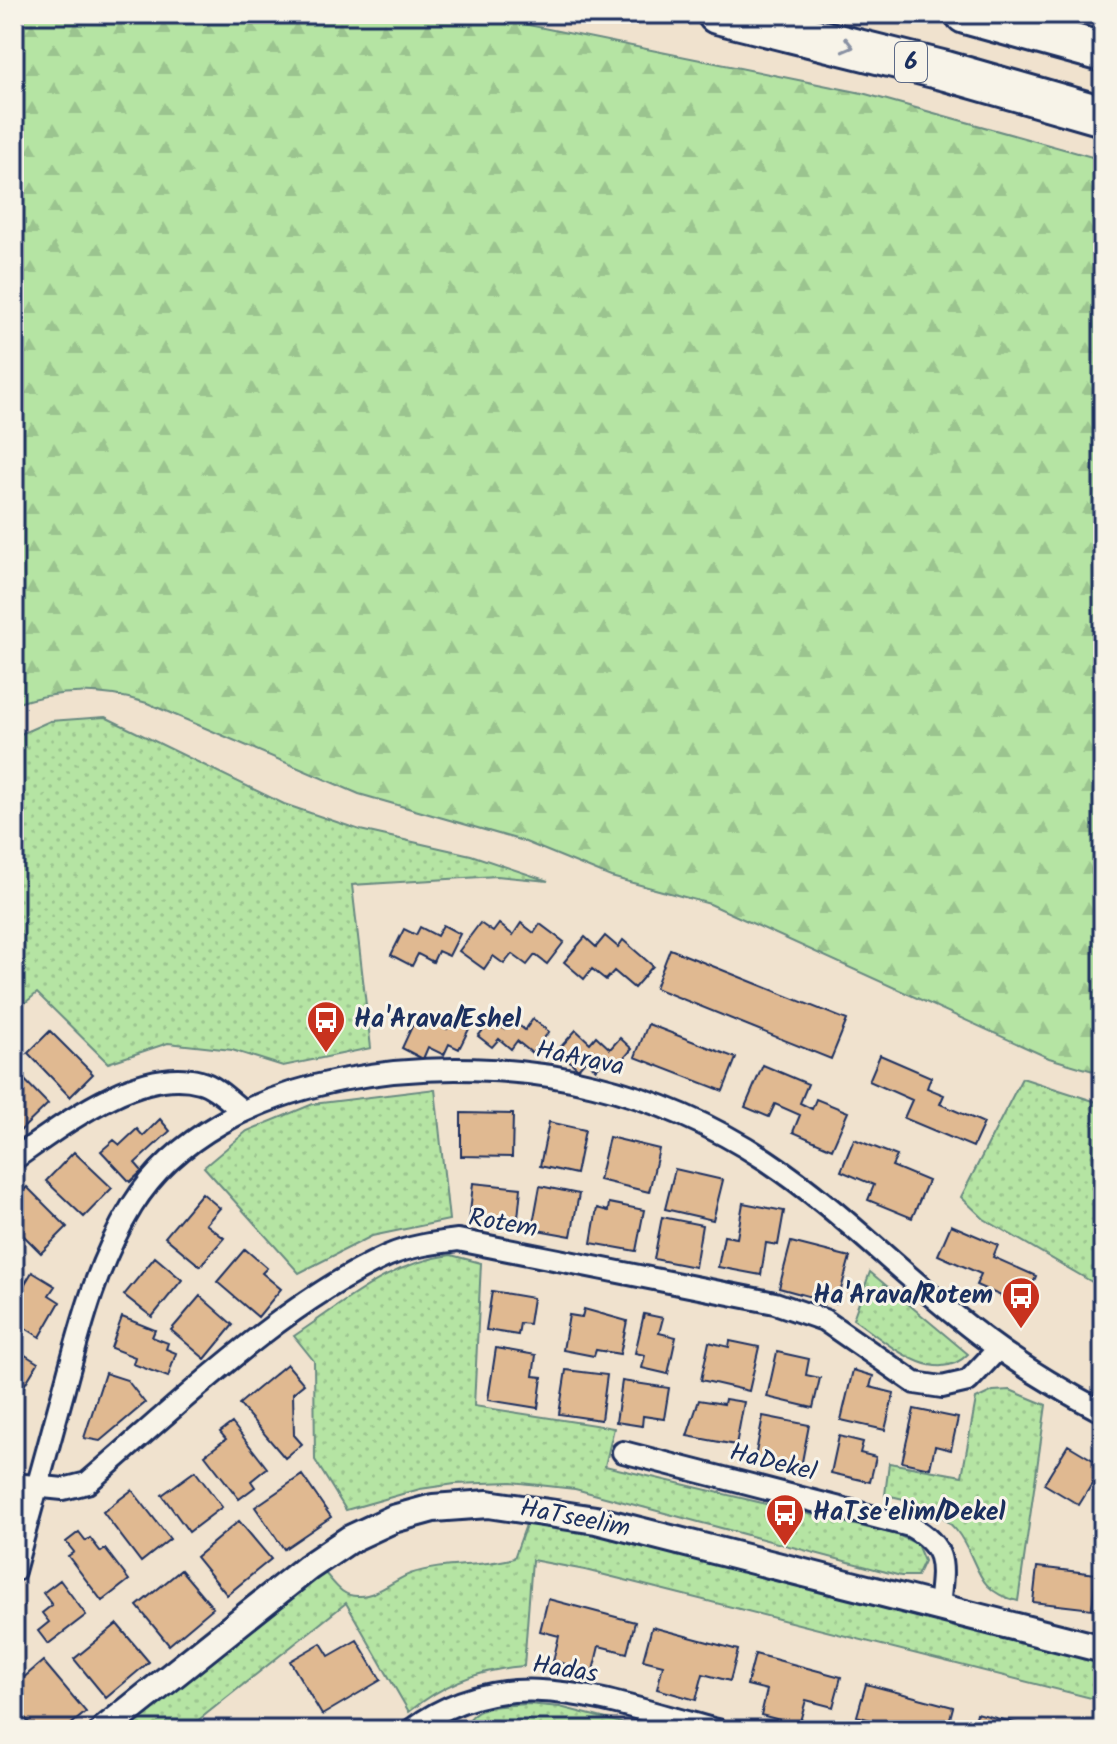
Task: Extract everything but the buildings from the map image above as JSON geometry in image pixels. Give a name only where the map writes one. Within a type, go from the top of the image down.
[{"type":"highway","name":"6","points":[[717,14],[946,71],[1103,116]]},
{"type":"highway","points":[[965,14],[1103,52]]},
{"type":"street","name":"HaArava","points":[[14,1571],[88,1302],[108,1250],[134,1203],[167,1164],[241,1110],[292,1092],[351,1080],[416,1071],[488,1069],[578,1082],[648,1101],[710,1127],[813,1192],[998,1349],[1051,1385],[1103,1412]]},
{"type":"street","points":[[14,1159],[78,1115],[138,1085],[178,1079],[203,1082],[241,1110]]},
{"type":"street","name":"Rotem","points":[[14,1484],[63,1489],[87,1483],[250,1346],[318,1295],[388,1256],[428,1243],[458,1240],[775,1303],[824,1320],[915,1383],[942,1387],[968,1381],[998,1349]]},
{"type":"street","name":"HaDekel","points":[[623,1452],[910,1526],[930,1537],[940,1551],[939,1607]]},
{"type":"street","name":"HaTseelim","points":[[104,1730],[307,1568],[350,1539],[393,1519],[433,1508],[488,1504],[596,1520],[1103,1649]]},
{"type":"street","name":"Hadas","points":[[411,1730],[439,1723],[450,1704],[496,1690],[535,1688],[717,1730]]},
{"type":"green space","points":[[14,14],[475,14],[862,93],[1103,160],[1103,1074],[1049,1058],[710,904],[611,877],[523,841],[359,794],[147,703],[97,693],[64,693],[14,704]]},
{"type":"green space","points":[[105,717],[284,804],[360,830],[471,855],[548,881],[497,876],[352,885],[371,1048],[283,1066],[232,1050],[168,1043],[108,1063],[37,993],[14,1012],[14,737],[50,721]]},
{"type":"green space","points":[[1022,1078],[1103,1104],[1103,1264],[1092,1282],[984,1219],[961,1197]]},
{"type":"green space","points":[[435,1089],[449,1220],[372,1236],[299,1273],[204,1167],[247,1131],[313,1104]]},
{"type":"green space","points":[[451,1255],[481,1263],[474,1406],[614,1428],[605,1466],[898,1535],[917,1544],[924,1561],[917,1576],[901,1576],[575,1489],[511,1482],[455,1484],[420,1489],[346,1510],[315,1460],[314,1361],[294,1336],[387,1275],[428,1259]]},
{"type":"green space","points":[[870,1272],[968,1354],[955,1363],[940,1366],[925,1364],[894,1349],[853,1319]]},
{"type":"green space","points":[[1010,1390],[1046,1405],[1018,1601],[1003,1597],[985,1582],[964,1541],[949,1522],[915,1502],[885,1495],[889,1463],[962,1476],[976,1399],[993,1391]]},
{"type":"green space","points":[[527,1522],[593,1533],[1103,1663],[1103,1701],[585,1570],[532,1560],[524,1666],[462,1680],[434,1694],[409,1712],[346,1603],[186,1730],[126,1730],[325,1573],[343,1592],[359,1596],[423,1570],[514,1558]]},
{"type":"green space","points":[[528,1704],[560,1707],[649,1730],[468,1730],[465,1727],[469,1719],[483,1710]]},
{"type":"place","name":"Ha'Arava/Eshel","points":[[326,1054]]},
{"type":"place","name":"Ha'Arava/Rotem","points":[[1021,1330]]},
{"type":"place","name":"HaTse'elim/Dekel","points":[[785,1547]]}]
